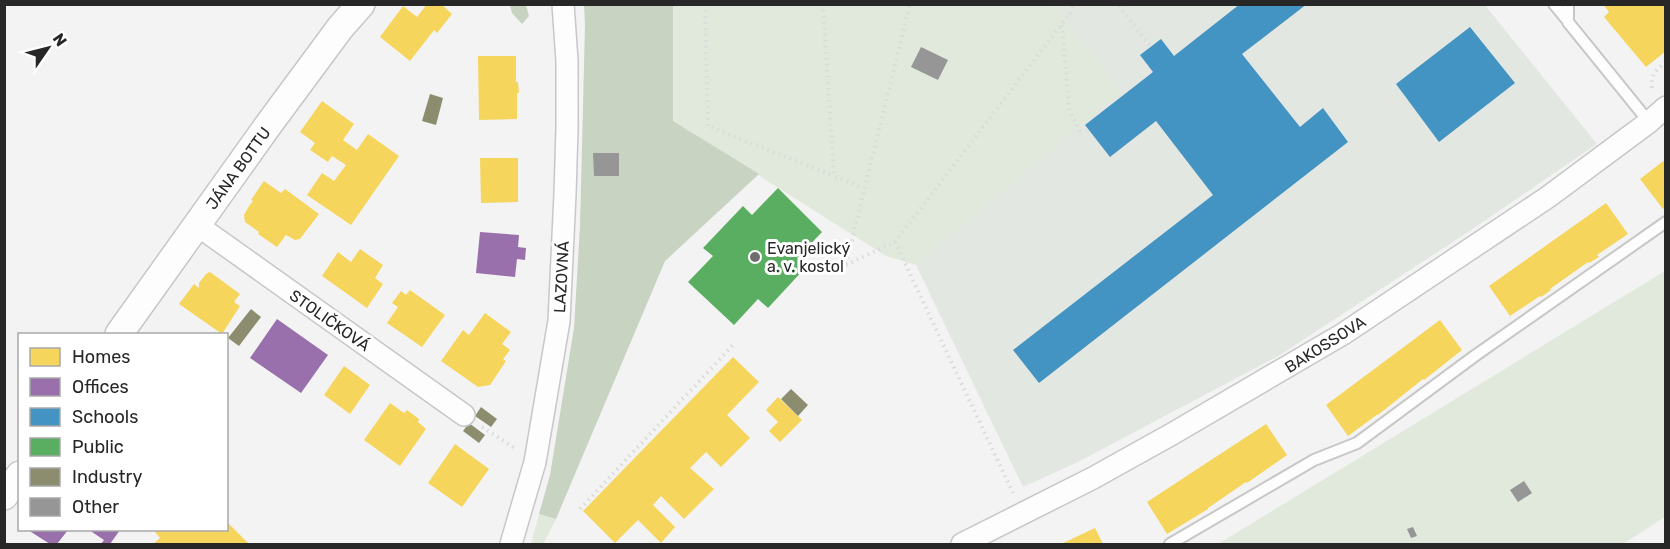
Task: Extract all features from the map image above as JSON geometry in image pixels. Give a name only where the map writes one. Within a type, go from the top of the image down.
[{"type":"street","name":"JÁNA BOTTU","points":[[120,333],[304,76],[361,4]]},
{"type":"street","name":"LAZOVNÁ","points":[[511,544],[535,462],[559,321],[567,61],[563,4]]},
{"type":"street","name":"BAKOSSOVA","points":[[962,544],[1093,478],[1343,334],[1548,197],[1649,122],[1658,101]]},
{"type":"street","name":"STOLIČKOVÁ","points":[[197,225],[464,415]]},
{"type":"street","points":[[4,496],[18,478]]},
{"type":"lane","points":[[1554,4],[1649,122]]},
{"type":"lane","points":[[1568,4],[1568,22]]},
{"type":"lane","points":[[1170,544],[1314,460],[1357,443],[1476,355],[1665,222]]},
{"type":"path","points":[[705,4],[708,126],[864,188]]},
{"type":"path","points":[[824,4],[834,176]]},
{"type":"path","points":[[910,4],[846,265],[895,242],[1062,24],[1074,4]]},
{"type":"path","points":[[1119,6],[1151,47]]},
{"type":"path","points":[[1062,24],[1069,109],[1080,132]]},
{"type":"path","points":[[1658,101],[1653,75],[1665,62]]},
{"type":"path","points":[[895,242],[1012,492]]},
{"type":"path","points":[[580,509],[733,345]]},
{"type":"path","points":[[464,415],[535,462]]},
{"type":"shaded area","points":[[673,5],[1054,5],[1121,91],[916,265],[886,256],[673,121]]},
{"type":"shaded area","points":[[1054,5],[1485,5],[1597,144],[1280,355],[1078,462],[1023,487],[916,265],[1120,91]]},
{"type":"shaded area","points":[[1665,271],[1665,517],[1623,544],[1218,544]]},
{"type":"shaded area","points":[[539,514],[556,519],[543,544],[531,544]]},
{"type":"green space","points":[[510,5],[526,5],[529,16],[522,24],[512,13]]},
{"type":"green space","points":[[584,5],[673,5],[673,121],[759,174],[665,261],[556,519],[539,514],[550,475],[574,328],[580,226]]},
{"type":"building: Homes","points":[[427,4],[441,4],[452,14],[437,33],[434,30],[410,61],[380,37],[403,6],[417,17]]},
{"type":"building: Homes","points":[[1603,4],[1666,4],[1666,51],[1646,67],[1604,17],[1609,12]]},
{"type":"building: Homes","points":[[478,56],[516,56],[516,82],[518,82],[519,93],[517,93],[517,119],[479,120]]},
{"type":"building: Homes","points":[[322,101],[354,124],[343,140],[357,150],[368,134],[399,156],[351,225],[307,195],[322,173],[334,181],[346,165],[332,156],[328,162],[310,150],[315,143],[300,132]]},
{"type":"building: Homes","points":[[480,158],[518,158],[518,202],[481,203]]},
{"type":"building: Homes","points":[[1666,159],[1666,207],[1663,209],[1640,179]]},
{"type":"building: Homes","points":[[264,181],[281,193],[285,189],[319,214],[300,239],[295,240],[286,235],[277,247],[245,222],[244,215]]},
{"type":"building: Homes","points":[[1606,203],[1628,234],[1597,255],[1599,257],[1588,262],[1541,297],[1510,316],[1489,286]]},
{"type":"building: Homes","points":[[360,249],[383,265],[375,278],[383,284],[367,308],[322,276],[338,252],[351,262]]},
{"type":"building: Homes","points":[[210,272],[240,294],[234,302],[240,306],[223,333],[179,304],[194,284],[199,288],[199,283]]},
{"type":"building: Homes","points":[[410,290],[445,315],[422,347],[387,323],[398,307],[392,303],[401,291],[406,295]]},
{"type":"building: Homes","points":[[485,313],[511,332],[502,344],[510,350],[503,359],[506,361],[490,385],[478,387],[441,361],[463,330],[469,335]]},
{"type":"building: Homes","points":[[1440,320],[1462,350],[1348,436],[1326,405]]},
{"type":"building: Homes","points":[[733,357],[759,382],[727,415],[750,438],[721,467],[706,452],[690,468],[714,489],[684,519],[661,496],[653,505],[675,527],[661,543],[638,520],[615,543],[583,511]]},
{"type":"building: Homes","points":[[344,366],[370,385],[350,414],[324,395]]},
{"type":"building: Homes","points":[[778,397],[802,420],[780,442],[769,431],[778,422],[766,410]]},
{"type":"building: Homes","points":[[390,403],[404,413],[407,410],[419,419],[418,422],[426,429],[400,466],[364,440]]},
{"type":"building: Homes","points":[[1266,424],[1287,455],[1167,534],[1147,502]]},
{"type":"building: Homes","points":[[455,444],[489,469],[462,507],[428,483]]},
{"type":"building: Homes","points":[[228,523],[249,544],[153,544],[160,538],[155,532],[228,531]]},
{"type":"building: Homes","points":[[1095,528],[1103,544],[1061,544]]},
{"type":"building: Offices","points":[[480,232],[519,235],[518,247],[526,248],[525,260],[517,259],[515,277],[476,273]]},
{"type":"building: Offices","points":[[277,319],[328,355],[301,393],[250,358]]},
{"type":"building: Offices","points":[[30,531],[67,531],[57,544],[50,544]]},
{"type":"building: Offices","points":[[90,531],[119,531],[110,544],[101,544],[104,540]]},
{"type":"building: Schools","points":[[1240,4],[1307,4],[1242,54],[1300,127],[1323,108],[1348,142],[1039,383],[1013,350],[1213,195],[1156,121],[1110,157],[1085,125],[1153,72],[1140,55],[1161,39],[1174,56]]},
{"type":"building: Schools","points":[[1470,27],[1515,83],[1439,142],[1396,84]]},
{"type":"building: Public","name":"Evanjelický a. v. kostol","points":[[778,188],[822,232],[797,258],[806,267],[768,308],[758,299],[734,325],[688,282],[713,256],[703,248],[743,206],[752,215]]},
{"type":"building: Industry","points":[[430,94],[443,98],[436,125],[422,121]]},
{"type":"building: Industry","points":[[251,309],[261,317],[239,346],[228,338]]},
{"type":"building: Industry","points":[[791,389],[808,405],[798,416],[781,399]]},
{"type":"building: Industry","points":[[481,407],[497,419],[491,427],[475,416]]},
{"type":"building: Industry","points":[[469,423],[485,435],[479,443],[463,431]]},
{"type":"building: Other","points":[[921,47],[948,60],[938,80],[911,67]]},
{"type":"building: Other","points":[[593,153],[619,153],[619,176],[594,176]]},
{"type":"building: Other","points":[[1524,481],[1532,493],[1518,502],[1510,490]]},
{"type":"building: Other","points":[[1413,527],[1417,536],[1411,538],[1407,529]]},
{"type":"place","name":"Evanjelický a. v. kostol","points":[[755,257]]}]
